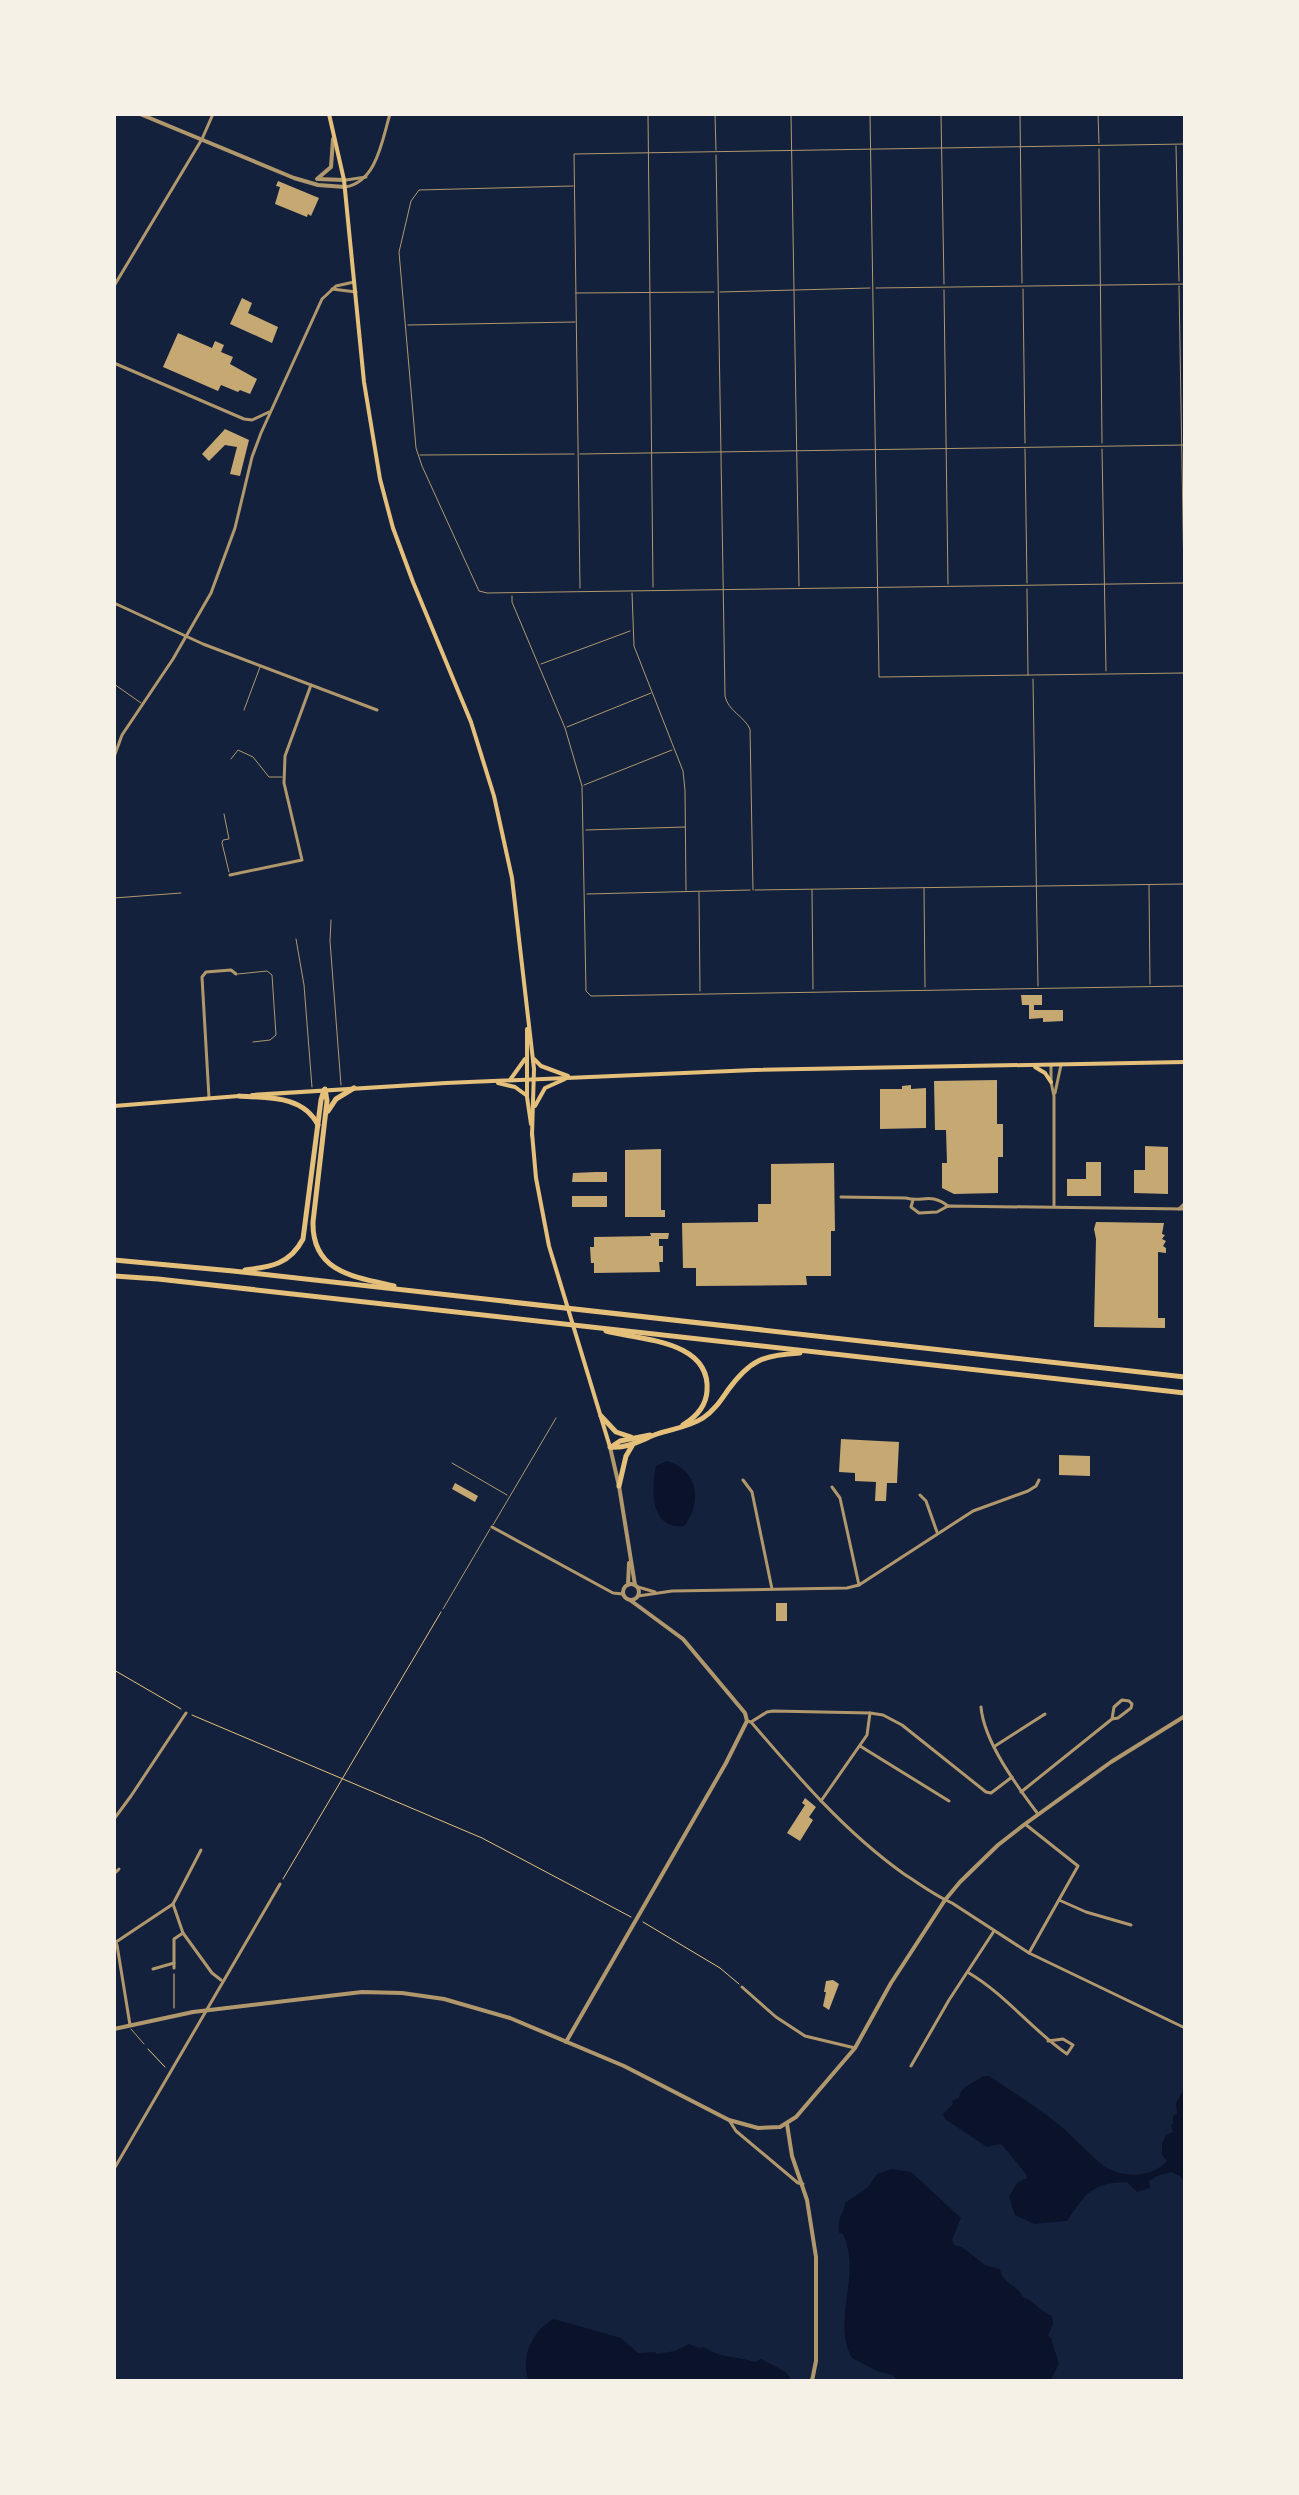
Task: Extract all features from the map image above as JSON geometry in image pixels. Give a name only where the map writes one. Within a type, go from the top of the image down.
[{"type":"highway","points":[[325,1119],[336,1099],[354,1088]]},
{"type":"highway","points":[[325,1089],[327,1101],[313,1222],[314,1241],[321,1256],[333,1267],[350,1275],[426,1292]]},
{"type":"highway","points":[[233,1271],[275,1266],[297,1251],[307,1224],[321,1100],[325,1089]]},
{"type":"highway","points":[[239,1096],[299,1104],[310,1113],[318,1126]]},
{"type":"highway","points":[[114,1260],[1185,1377]]},
{"type":"highway","points":[[114,1276],[1185,1393]]},
{"type":"highway","points":[[590,1326],[667,1344],[689,1353],[700,1365],[707,1384],[704,1404],[695,1416],[676,1429]]},
{"type":"highway","points":[[610,1447],[676,1429],[704,1417],[739,1375],[761,1358],[773,1354],[817,1352]]},
{"type":"highway","points":[[601,1416],[616,1432],[632,1441]]},
{"type":"highway","points":[[619,1486],[632,1441]]},
{"type":"main road","points":[[329,114],[345,187],[366,397],[380,479],[393,528],[413,582],[471,722],[494,796],[512,878],[533,1058],[532,1135]]},
{"type":"main road","points":[[527,1019],[527,1097],[541,1211],[559,1284],[610,1447]]},
{"type":"main road","points":[[510,1080],[526,1057]]},
{"type":"main road","points":[[533,1058],[541,1066],[571,1077]]},
{"type":"main road","points":[[114,1106],[325,1089],[571,1077],[803,1068],[1185,1062]]},
{"type":"main road","points":[[1032,1066],[1045,1073],[1051,1082]]},
{"type":"main road","points":[[534,1109],[545,1088],[571,1077]]},
{"type":"main road","points":[[492,1081],[515,1087],[527,1097]]},
{"type":"street","points":[[140,114],[294,178],[345,187],[355,186],[375,163],[390,114]]},
{"type":"street","points":[[114,286],[202,139],[213,114]]},
{"type":"street","points":[[317,179],[331,167],[333,128]]},
{"type":"street","points":[[308,181],[366,177]]},
{"type":"street","points":[[114,755],[122,735],[203,608],[235,528],[252,457],[322,299],[336,286],[355,281]]},
{"type":"street","points":[[332,289],[356,292]]},
{"type":"street","points":[[114,363],[244,419],[252,420],[270,411]]},
{"type":"street","points":[[114,603],[261,666],[377,710]]},
{"type":"street","points":[[230,875],[302,860],[284,776],[286,751],[311,685]]},
{"type":"street","points":[[209,1098],[202,977],[206,972],[231,970],[236,974]]},
{"type":"street","points":[[1051,1065],[1054,1206]]},
{"type":"street","points":[[1054,1096],[1061,1065]]},
{"type":"street","points":[[842,1197],[913,1200],[932,1197],[948,1206]]},
{"type":"street","points":[[913,1200],[913,1210],[919,1213],[937,1212],[948,1206],[1179,1209],[1185,1206]]},
{"type":"street","points":[[610,1447],[630,1561],[643,1611]]},
{"type":"street","points":[[743,1480],[752,1492],[772,1589]]},
{"type":"street","points":[[630,1600],[655,1592],[847,1588],[859,1585],[973,1511],[1028,1491],[1039,1480]]},
{"type":"street","points":[[832,1487],[840,1498],[859,1585]]},
{"type":"street","points":[[920,1495],[926,1501],[937,1532]]},
{"type":"street","points":[[492,1527],[613,1593],[623,1594],[668,1626],[683,1639],[749,1721],[821,1801],[871,1850],[939,1898],[1029,1953],[1185,2028]]},
{"type":"street","points":[[623,1594],[628,1585],[627,1568],[630,1561]]},
{"type":"street","points":[[628,1585],[655,1592]]},
{"type":"street","points":[[1021,1792],[1112,1719],[1131,1708],[1132,1704],[1122,1700],[1114,1707],[1112,1719]]},
{"type":"street","points":[[981,1707],[982,1718],[995,1746],[1021,1792],[1038,1814]]},
{"type":"street","points":[[566,2042],[749,1721],[773,1711],[883,1715],[902,1725],[986,1792],[991,1793],[1012,1777]]},
{"type":"street","points":[[114,1819],[186,1713]]},
{"type":"street","points":[[821,1801],[860,1746],[869,1729],[870,1713]]},
{"type":"street","points":[[995,1746],[1045,1714]]},
{"type":"street","points":[[114,2029],[173,2015],[362,1992],[402,1993],[444,1999],[479,2008],[624,2066],[729,2120],[758,2128],[780,2127],[787,2124],[843,2065],[945,1900],[998,1845],[1111,1762],[1185,1716]]},
{"type":"street","points":[[860,1746],[949,1801]]},
{"type":"street","points":[[1025,1824],[1078,1866],[1029,1953]]},
{"type":"street","points":[[130,2026],[115,1940],[173,1904],[201,1850]]},
{"type":"street","points":[[114,1874],[119,1869]]},
{"type":"street","points":[[114,2169],[280,1884]]},
{"type":"street","points":[[1059,1900],[1086,1912],[1131,1925]]},
{"type":"street","points":[[173,1904],[183,1933],[212,1973],[223,1981]]},
{"type":"street","points":[[911,2066],[994,1931]]},
{"type":"street","points":[[153,1969],[174,1965],[174,1939],[183,1933]]},
{"type":"street","points":[[969,1973],[989,1985],[1048,2041],[1067,2054],[1073,2045],[1063,2039],[1048,2041]]},
{"type":"street","points":[[742,1987],[776,2017],[805,2036],[855,2048]]},
{"type":"street","points":[[165,2067],[170,2072]]},
{"type":"street","points":[[729,2120],[736,2131],[803,2184]]},
{"type":"street","points":[[787,2124],[792,2156],[803,2184],[816,2257],[816,2361],[812,2381]]},
{"type":"lane","points":[[648,114],[653,590]]},
{"type":"lane","points":[[715,114],[725,696],[729,706],[750,729],[753,890]]},
{"type":"lane","points":[[791,114],[799,588]]},
{"type":"lane","points":[[870,114],[879,677],[1185,673]]},
{"type":"lane","points":[[941,114],[948,587]]},
{"type":"lane","points":[[1020,114],[1028,676]]},
{"type":"lane","points":[[1098,114],[1106,674]]},
{"type":"lane","points":[[573,186],[419,190],[411,201],[399,245],[418,455],[479,591],[1184,583],[1176,144]]},
{"type":"lane","points":[[580,591],[574,154],[1185,144]]},
{"type":"lane","points":[[576,293],[1185,284]]},
{"type":"lane","points":[[405,325],[576,322]]},
{"type":"lane","points":[[418,455],[1185,445]]},
{"type":"lane","points":[[632,590],[634,646],[683,771],[686,891]]},
{"type":"lane","points":[[512,593],[512,602],[565,728],[582,786],[586,991],[591,996],[1185,986]]},
{"type":"lane","points":[[539,665],[625,631],[632,631]]},
{"type":"lane","points":[[244,710],[261,666]]},
{"type":"lane","points":[[114,676],[114,683],[143,704]]},
{"type":"lane","points":[[1033,676],[1038,988]]},
{"type":"lane","points":[[565,728],[653,692]]},
{"type":"lane","points":[[582,786],[675,748]]},
{"type":"lane","points":[[231,759],[238,750],[253,757],[269,777],[284,776]]},
{"type":"lane","points":[[224,814],[229,839],[222,843],[232,882]]},
{"type":"lane","points":[[583,830],[686,827]]},
{"type":"lane","points":[[1149,884],[1150,986]]},
{"type":"lane","points":[[585,894],[1185,884]]},
{"type":"lane","points":[[924,888],[925,990]]},
{"type":"lane","points":[[811,889],[813,992]]},
{"type":"lane","points":[[699,891],[700,993]]},
{"type":"lane","points":[[114,898],[181,893]]},
{"type":"lane","points":[[331,920],[341,1088]]},
{"type":"lane","points":[[296,939],[304,985],[312,1090]]},
{"type":"lane","points":[[236,974],[267,971],[272,975],[276,1035],[270,1040],[253,1042]]},
{"type":"lane","points":[[443,1609],[556,1418]]},
{"type":"lane","points":[[452,1463],[510,1496]]},
{"type":"lane","points":[[130,2026],[144,2044]]},
{"type":"path","points":[[280,1884],[443,1609]]},
{"type":"path","points":[[114,1670],[186,1713],[482,1838],[709,1961],[742,1987]]},
{"type":"path","points":[[173,2015],[174,1965]]},
{"type":"path","points":[[144,2044],[165,2067]]},
{"type":"water","points":[[667,1461],[685,1472],[694,1488],[694,1507],[684,1526],[665,1522],[655,1506],[653,1486],[656,1466]]},
{"type":"water","points":[[983,2076],[989,2076],[1049,2117],[1109,2169],[1132,2175],[1147,2173],[1167,2161],[1162,2155],[1162,2143],[1166,2135],[1173,2132],[1171,2125],[1177,2113],[1176,2103],[1185,2087],[1185,2183],[1180,2176],[1171,2172],[1157,2176],[1149,2181],[1150,2188],[1137,2192],[1127,2182],[1097,2187],[1067,2221],[1034,2224],[1015,2215],[1009,2197],[1017,2183],[1027,2178],[1026,2174],[1003,2146],[987,2147],[945,2119],[943,2114],[965,2087]]},
{"type":"water","points":[[892,2169],[911,2172],[961,2218],[952,2240],[954,2245],[962,2247],[985,2265],[1000,2269],[1004,2278],[1023,2297],[1052,2316],[1053,2324],[1048,2335],[1059,2364],[1050,2381],[899,2381],[852,2358],[844,2329],[849,2281],[848,2250],[843,2234],[839,2233],[839,2222],[845,2203],[868,2187],[877,2174]]},
{"type":"water","points":[[554,2319],[621,2338],[638,2353],[675,2351],[689,2344],[754,2362],[761,2359],[786,2372],[792,2381],[529,2381],[526,2363],[530,2345],[540,2329]]},
{"type":"building","points":[[278,181],[319,198],[311,216],[275,204],[280,187],[276,186]]},
{"type":"building","points":[[242,298],[252,303],[248,313],[278,327],[272,343],[230,324]]},
{"type":"building","points":[[178,333],[212,348],[215,341],[224,345],[221,352],[233,357],[230,364],[257,379],[250,394],[221,385],[218,391],[163,367]]},
{"type":"building","points":[[225,429],[249,440],[240,476],[230,474],[237,447],[225,445],[209,461],[202,454]]},
{"type":"building","points":[[1021,995],[1042,995],[1042,1005],[1034,1005],[1034,1010],[1063,1010],[1063,1021],[1029,1019],[1029,1005],[1022,1005]]},
{"type":"building","points":[[997,1080],[997,1124],[1003,1124],[1003,1157],[998,1157],[998,1193],[954,1194],[942,1188],[942,1163],[947,1163],[946,1130],[935,1130],[934,1081]]},
{"type":"building","points":[[911,1085],[911,1089],[926,1088],[926,1128],[880,1129],[880,1089],[902,1089],[902,1086]]},
{"type":"building","points":[[1145,1146],[1168,1147],[1168,1194],[1134,1193],[1134,1170],[1145,1170]]},
{"type":"building","points":[[661,1149],[661,1210],[665,1210],[665,1217],[625,1217],[625,1150]]},
{"type":"building","points":[[1086,1162],[1101,1162],[1101,1196],[1067,1196],[1067,1179],[1086,1179]]},
{"type":"building","points":[[834,1163],[835,1231],[831,1231],[831,1276],[806,1276],[807,1285],[696,1286],[696,1268],[683,1268],[682,1223],[758,1222],[758,1204],[771,1204],[771,1164]]},
{"type":"building","points":[[607,1172],[607,1182],[572,1182],[573,1173]]},
{"type":"building","points":[[572,1196],[607,1196],[607,1207],[572,1207]]},
{"type":"building","points":[[1096,1222],[1164,1223],[1162,1234],[1165,1235],[1162,1239],[1166,1241],[1163,1246],[1166,1253],[1158,1252],[1158,1318],[1165,1318],[1165,1328],[1094,1327]]},
{"type":"building","points":[[650,1233],[669,1233],[668,1239],[659,1239],[659,1246],[663,1246],[660,1272],[594,1273],[590,1247],[594,1247],[594,1237],[651,1236]]},
{"type":"building","points":[[841,1439],[899,1442],[897,1483],[887,1483],[886,1501],[875,1501],[876,1482],[855,1481],[855,1473],[839,1472]]},
{"type":"building","points":[[1059,1455],[1090,1456],[1090,1476],[1059,1475]]},
{"type":"building","points":[[455,1483],[478,1496],[475,1502],[452,1489]]},
{"type":"building","points":[[776,1603],[787,1603],[787,1621],[776,1621]]},
{"type":"building","points":[[805,1798],[816,1807],[809,1817],[813,1820],[800,1841],[787,1833],[805,1805],[802,1803]]},
{"type":"building","points":[[833,1980],[839,1984],[829,2010],[823,2006],[824,1992],[826,1981]]}]
